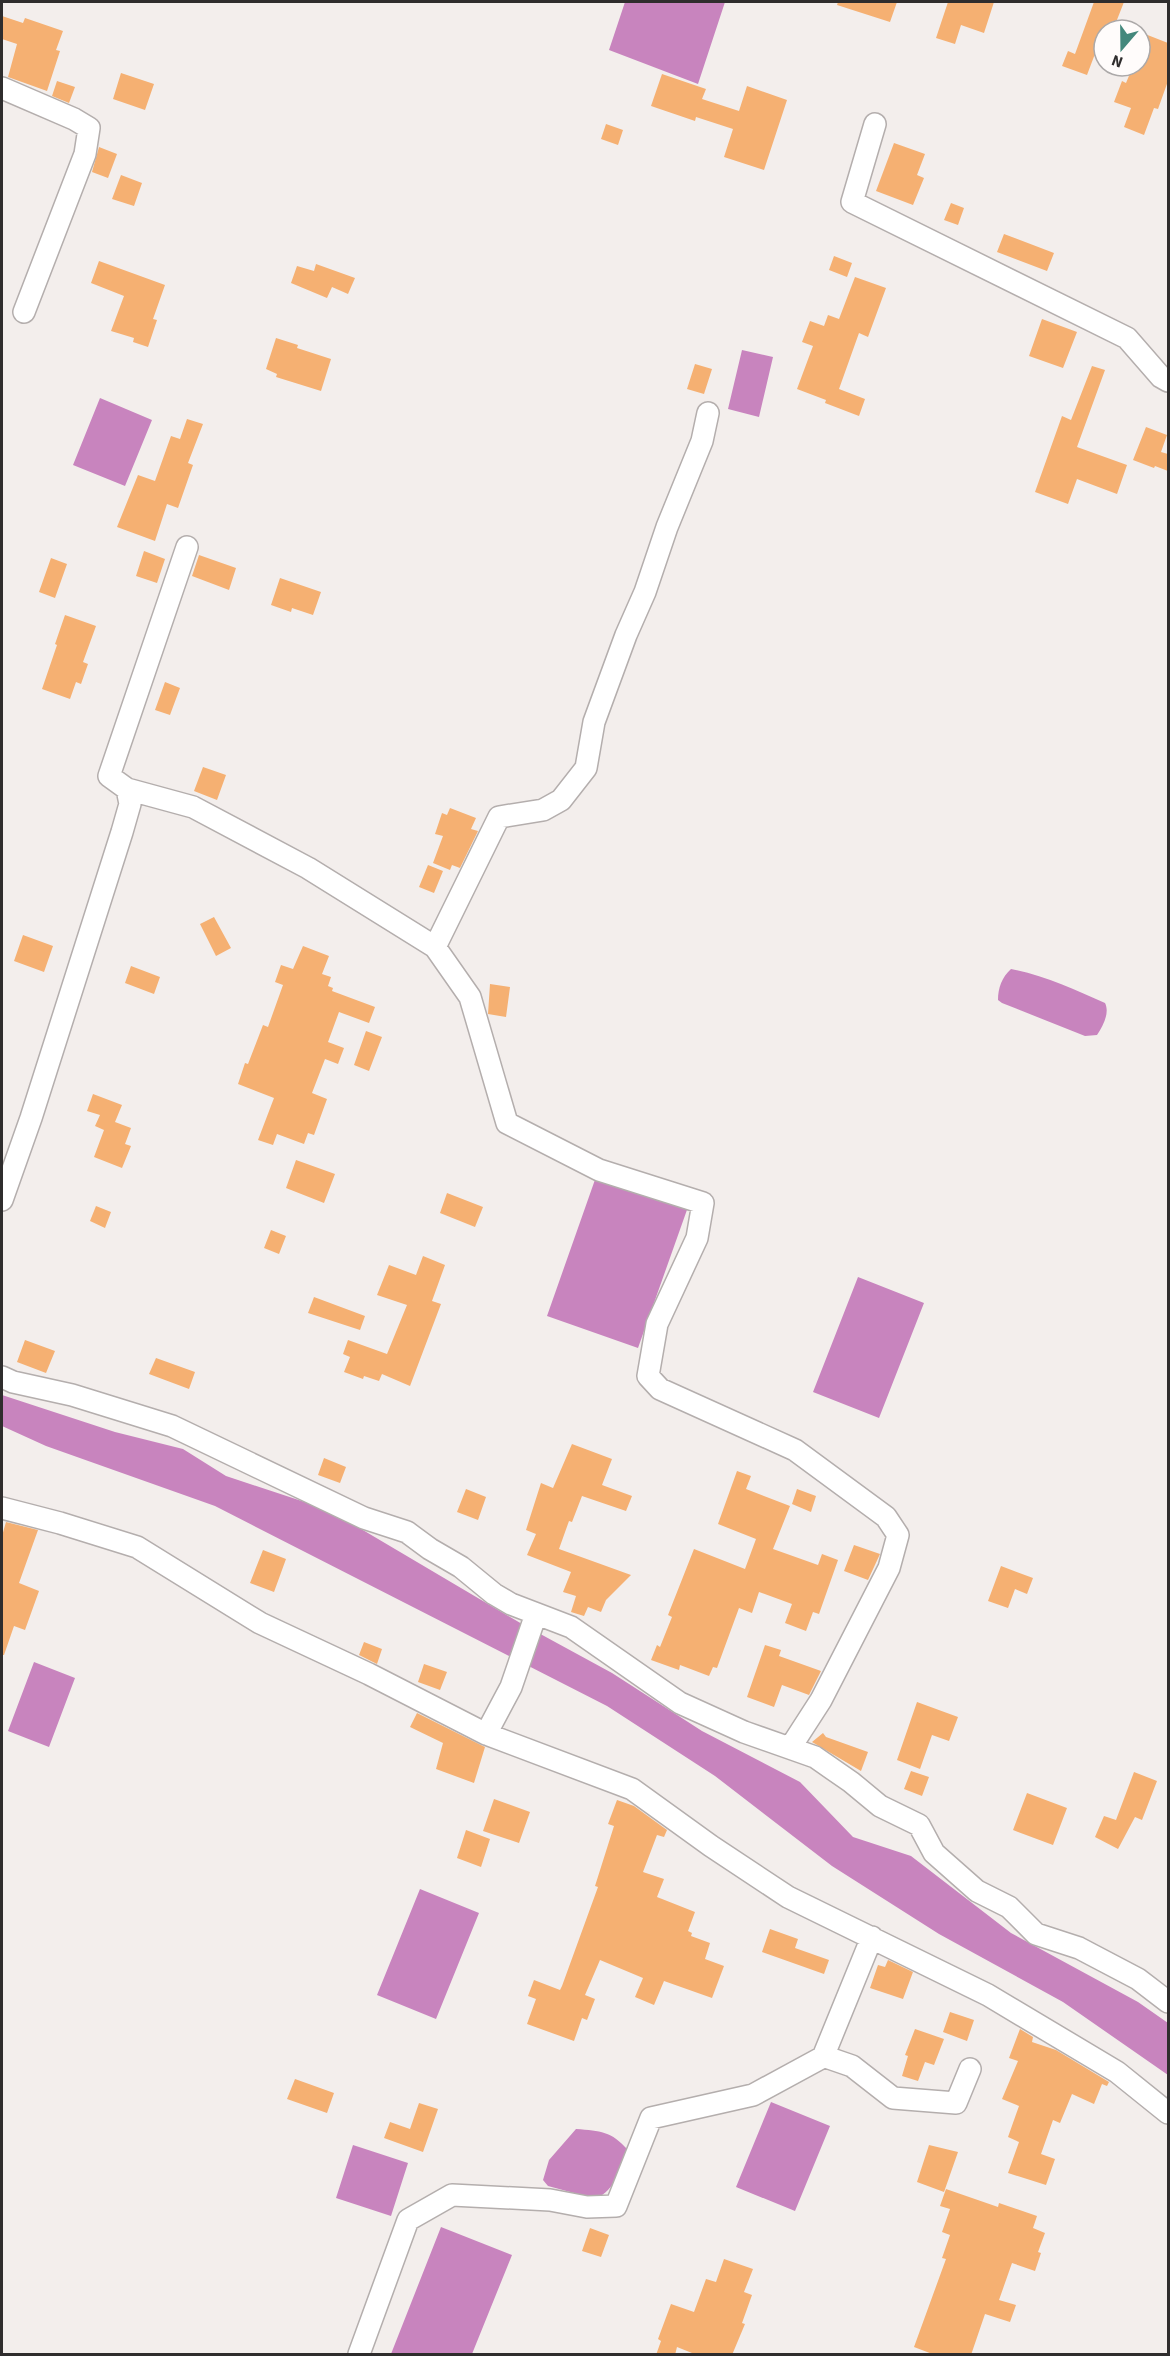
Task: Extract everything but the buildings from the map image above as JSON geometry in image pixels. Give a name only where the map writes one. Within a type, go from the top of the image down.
[{"type":"street","points":[[2,88],[74,119],[89,129],[85,154],[24,312]]},
{"type":"street","points":[[875,124],[852,202],[1127,338],[1161,377],[1168,381]]},
{"type":"street","points":[[435,947],[500,817],[543,810],[561,800],[586,768],[594,722],[626,635],[645,592],[667,527],[702,441],[708,413]]},
{"type":"street","points":[[187,548],[109,776],[127,789],[194,807],[308,868],[435,947],[470,997],[507,1123],[598,1170],[703,1203],[697,1238],[657,1324],[648,1377],[660,1389],[795,1450],[886,1517],[898,1534],[889,1568],[821,1700],[790,1748]]},
{"type":"street","points":[[2,1200],[31,1118],[122,832],[130,804],[127,789]]},
{"type":"street","points":[[2,1377],[13,1382],[72,1395],[172,1426],[364,1518],[407,1532],[461,1567],[494,1594],[535,1617],[571,1627],[680,1702],[744,1732],[816,1757],[880,1806],[919,1825],[934,1853],[977,1890],[1009,1907],[1036,1934],[1079,1948],[1138,1979],[1168,2002]]},
{"type":"street","points":[[2,1508],[137,1547],[260,1623],[369,1674],[486,1734],[632,1789],[711,1846],[788,1897],[988,1995],[1117,2072],[1168,2113]]},
{"type":"street","points":[[486,1734],[511,1687],[535,1617]]},
{"type":"street","points":[[359,2355],[408,2220],[452,2195],[550,2200],[587,2207],[616,2206],[651,2118],[753,2095],[823,2057],[872,1937]]},
{"type":"street","points":[[823,2057],[852,2066],[893,2098],[956,2103],[970,2070]]},
{"type":"shaded area","points":[[625,2],[725,2],[698,84],[609,50]]},
{"type":"shaded area","points":[[742,350],[773,357],[759,417],[728,409]]},
{"type":"shaded area","points":[[100,398],[152,420],[125,486],[73,465]]},
{"type":"shaded area","points":[[1011,969],[1047,979],[1105,1003],[1106,1015],[1097,1035],[1085,1036],[998,1000],[1001,983]]},
{"type":"shaded area","points":[[597,1174],[688,1207],[638,1348],[547,1316]]},
{"type":"shaded area","points":[[858,1277],[924,1303],[879,1418],[813,1392]]},
{"type":"shaded area","points":[[2,1395],[115,1432],[183,1449],[226,1476],[329,1510],[522,1624],[612,1673],[702,1731],[800,1782],[853,1837],[911,1856],[1011,1933],[1138,2002],[1168,2023],[1168,2075],[1063,2002],[939,1934],[832,1866],[715,1776],[607,1706],[215,1506],[46,1446],[2,1426]]},
{"type":"shaded area","points":[[34,1662],[75,1678],[49,1747],[8,1731]]},
{"type":"shaded area","points":[[420,1889],[479,1913],[436,2019],[377,1995]]},
{"type":"shaded area","points":[[771,2102],[830,2126],[795,2211],[736,2187]]},
{"type":"shaded area","points":[[576,2129],[605,2133],[628,2150],[613,2184],[596,2199],[548,2186],[543,2180],[549,2160]]},
{"type":"shaded area","points":[[353,2145],[408,2163],[391,2216],[336,2198]]},
{"type":"shaded area","points":[[441,2227],[512,2255],[472,2354],[391,2354]]}]
